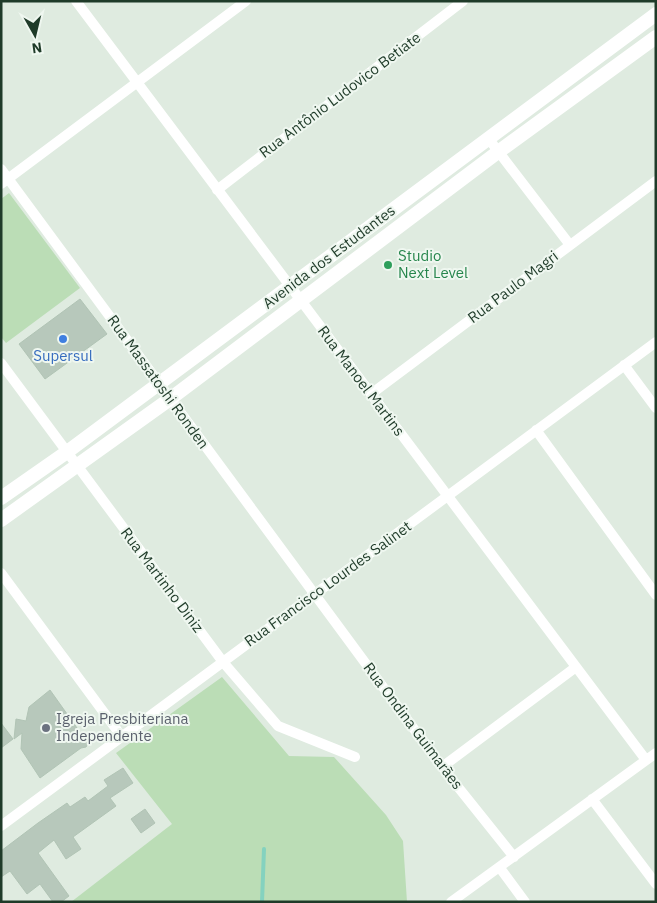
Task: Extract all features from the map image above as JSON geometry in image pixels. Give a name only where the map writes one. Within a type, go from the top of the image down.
[{"type":"street","name":"Rua Manoel Martins","points":[[76,1],[646,760]]},
{"type":"street","points":[[5,181],[246,1]]},
{"type":"street","name":"Rua Antônio Ludovico Betiate","points":[[218,190],[463,1]]},
{"type":"street","name":"Avenida dos Estudantes","points":[[1,498],[67,452],[656,14]]},
{"type":"street","name":"Avenida dos Estudantes","points":[[1,520],[170,398],[498,152],[656,37]]},
{"type":"street","points":[[488,138],[570,245]]},
{"type":"street","name":"Rua Massatoshi Ronden","points":[[1,169],[5,181],[170,398],[314,594]]},
{"type":"street","name":"Rua Paulo Magri","points":[[371,394],[656,180]]},
{"type":"street","points":[[386,214],[396,228]]},
{"type":"street","name":"Rua Francisco Lourdes Salinet","points":[[1,826],[656,342]]},
{"type":"street","name":"Rua Martinho Diniz","points":[[1,363],[223,662],[278,726],[354,758]]},
{"type":"street","points":[[624,365],[656,408]]},
{"type":"street","points":[[536,430],[656,594]]},
{"type":"street","points":[[1,573],[122,737]]},
{"type":"street","name":"Rua Ondina Guimarães","points":[[314,594],[442,767],[514,857]]},
{"type":"street","points":[[442,767],[576,667]]},
{"type":"street","points":[[451,902],[656,752]]},
{"type":"street","points":[[592,799],[656,884]]},
{"type":"street","points":[[500,868],[525,902]]},
{"type":"green space","points":[[9,193],[80,288],[6,343],[1,337],[1,199]]},
{"type":"green space","points":[[222,677],[289,756],[334,757],[386,815],[403,841],[407,902],[71,902],[172,824],[116,753]]},
{"type":"building","name":"Supersul","points":[[80,299],[107,334],[45,379],[19,344]]},
{"type":"building","name":"Igreja Presbiteriana Independente","points":[[50,690],[86,738],[88,744],[40,778],[21,749],[22,733],[14,739],[16,719],[26,721],[29,707]]},
{"type":"building","points":[[1,723],[13,739],[1,748]]},
{"type":"building","points":[[123,768],[133,783],[110,798],[116,806],[73,837],[81,849],[66,859],[54,840],[38,853],[69,896],[61,902],[53,902],[40,884],[27,894],[10,871],[1,877],[1,851],[67,803],[70,807],[85,797],[88,801],[108,786],[104,780]]},
{"type":"building","points":[[145,809],[155,823],[141,833],[131,819]]},
{"type":"waterway","points":[[262,902],[264,849]]},
{"type":"place","name":"Studio Next Level","points":[[388,265]]},
{"type":"place","name":"Supersul","points":[[63,339]]},
{"type":"place","name":"Igreja Presbiteriana Independente","points":[[46,728]]}]
